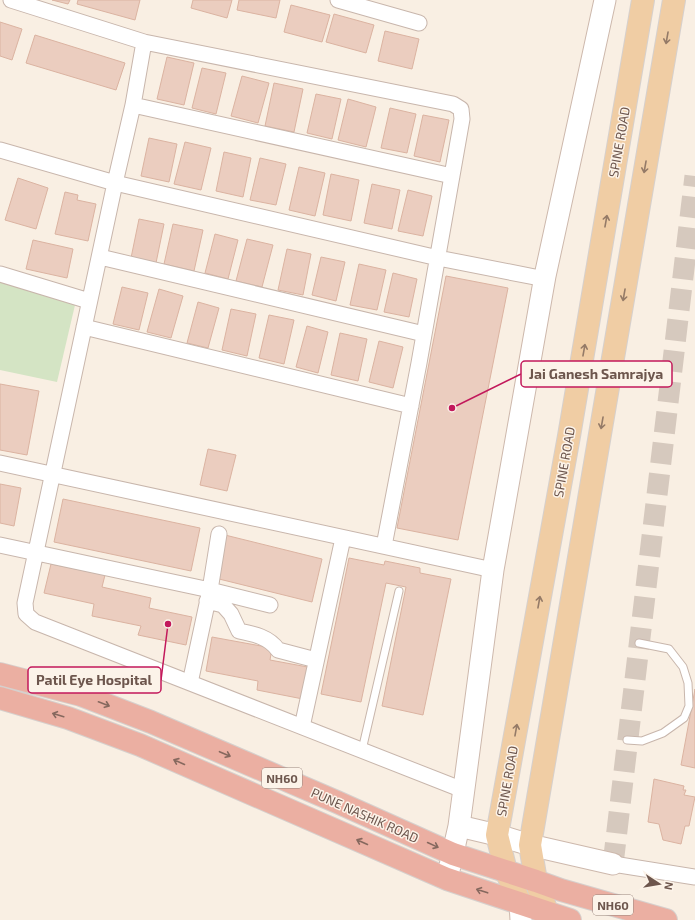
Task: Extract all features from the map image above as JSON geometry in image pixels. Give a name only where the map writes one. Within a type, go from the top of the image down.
[{"type":"highway","name":"PUNE NASHIK ROAD","points":[[0,674],[81,696],[151,722],[453,854],[560,890],[666,920]]},
{"type":"highway","name":"PUNE NASHIK ROAD","points":[[0,698],[68,718],[140,745],[520,912],[570,920]]},
{"type":"main road","name":"SPINE ROAD","points":[[520,912],[506,871],[497,835],[569,436],[643,0]]},
{"type":"main road","points":[[547,916],[536,881],[530,845],[674,0]]},
{"type":"street","points":[[11,0],[144,42],[453,104],[461,109],[462,119],[438,258],[384,546]]},
{"type":"street","points":[[338,0],[419,22]]},
{"type":"street","points":[[447,879],[459,826],[493,570],[545,280],[605,0]]},
{"type":"street","points":[[144,42],[133,105],[89,301],[25,603],[26,614],[35,622],[463,790]]},
{"type":"street","points":[[133,105],[452,176]]},
{"type":"street","points":[[0,150],[115,183],[438,258],[545,280]]},
{"type":"street","points":[[100,257],[424,334]]},
{"type":"street","points":[[0,274],[89,301]]},
{"type":"street","points":[[84,327],[411,406]]},
{"type":"street","points":[[0,463],[493,570]]},
{"type":"street","points":[[190,683],[209,596],[219,534]]},
{"type":"street","points":[[302,727],[342,538]]},
{"type":"street","points":[[0,545],[209,596],[270,605]]},
{"type":"street","points":[[209,596],[223,605],[230,614],[239,631],[261,636],[274,643],[278,650],[316,660]]},
{"type":"street","points":[[459,826],[530,845],[612,864],[695,877]]},
{"type":"lane","points":[[362,750],[399,591]]},
{"type":"lane","points":[[627,740],[642,741],[663,733],[684,718],[689,706],[688,682],[683,667],[669,649],[639,643]]},
{"type":"green space","points":[[0,282],[75,305],[57,382],[0,370]]},
{"type":"building","points":[[52,0],[70,0],[68,4]]},
{"type":"building","points":[[78,0],[140,0],[135,20],[77,4]]},
{"type":"building","points":[[193,0],[232,0],[227,18],[191,8]]},
{"type":"building","points":[[239,0],[280,0],[276,18],[237,10]]},
{"type":"building","points":[[291,5],[330,15],[322,42],[284,32]]},
{"type":"building","points":[[334,14],[374,25],[366,53],[326,42]]},
{"type":"building","points":[[0,22],[22,29],[12,60],[0,56]]},
{"type":"building","points":[[385,31],[419,39],[412,69],[378,61]]},
{"type":"building","points":[[35,35],[125,63],[116,90],[26,63]]},
{"type":"building","points":[[167,57],[194,63],[184,105],[157,99]]},
{"type":"building","points":[[202,68],[226,73],[216,114],[192,108]]},
{"type":"building","points":[[242,76],[269,83],[258,123],[231,116]]},
{"type":"building","points":[[274,83],[303,89],[294,132],[265,126]]},
{"type":"building","points":[[316,94],[341,99],[332,139],[307,133]]},
{"type":"building","points":[[348,99],[376,107],[366,147],[338,140]]},
{"type":"building","points":[[390,108],[416,114],[407,153],[381,148]]},
{"type":"building","points":[[423,115],[449,120],[440,162],[414,156]]},
{"type":"building","points":[[149,138],[177,144],[169,182],[141,176]]},
{"type":"building","points":[[185,142],[211,148],[201,190],[174,184]]},
{"type":"building","points":[[224,152],[251,158],[243,197],[216,191]]},
{"type":"building","points":[[260,158],[286,164],[276,205],[250,200]]},
{"type":"building","points":[[299,167],[325,173],[315,216],[289,210]]},
{"type":"building","points":[[331,174],[359,180],[351,221],[323,215]]},
{"type":"building","points":[[18,178],[48,188],[36,229],[5,220]]},
{"type":"building","points":[[372,184],[400,190],[392,229],[364,223]]},
{"type":"building","points":[[408,190],[432,196],[423,236],[398,231]]},
{"type":"building","points":[[65,192],[78,195],[77,200],[96,204],[88,241],[55,234]]},
{"type":"building","points":[[139,219],[164,224],[156,263],[131,258]]},
{"type":"building","points":[[173,224],[203,230],[194,271],[164,264]]},
{"type":"building","points":[[215,234],[238,240],[228,279],[205,273]]},
{"type":"building","points":[[247,239],[273,245],[262,287],[236,281]]},
{"type":"building","points":[[33,240],[73,249],[67,278],[26,269]]},
{"type":"building","points":[[287,249],[311,254],[303,295],[278,290]]},
{"type":"building","points":[[321,257],[345,262],[336,301],[312,295]]},
{"type":"building","points":[[359,264],[386,270],[377,310],[350,305]]},
{"type":"building","points":[[393,273],[417,279],[409,317],[384,312]]},
{"type":"building","points":[[446,276],[508,288],[458,540],[397,528]]},
{"type":"building","points":[[122,287],[148,293],[139,330],[113,324]]},
{"type":"building","points":[[159,289],[183,296],[171,338],[147,332]]},
{"type":"building","points":[[198,302],[219,308],[208,348],[187,343]]},
{"type":"building","points":[[231,309],[256,314],[247,356],[222,350]]},
{"type":"building","points":[[269,315],[294,320],[284,364],[259,358]]},
{"type":"building","points":[[307,326],[328,332],[318,373],[296,367]]},
{"type":"building","points":[[340,333],[367,339],[358,381],[331,375]]},
{"type":"building","points":[[379,341],[403,347],[393,388],[369,382]]},
{"type":"building","points":[[0,384],[39,391],[27,455],[0,450]]},
{"type":"building","points":[[208,449],[236,455],[227,491],[200,485]]},
{"type":"building","points":[[0,484],[21,488],[14,526],[0,523]]},
{"type":"building","points":[[63,499],[200,528],[191,571],[54,542]]},
{"type":"building","points":[[225,535],[322,559],[312,602],[215,578]]},
{"type":"building","points":[[349,558],[384,565],[385,561],[420,568],[420,573],[451,579],[423,715],[382,706],[406,587],[386,583],[361,702],[321,694]]},
{"type":"building","points":[[51,564],[105,575],[102,587],[151,598],[149,608],[192,617],[186,645],[138,635],[141,626],[92,616],[94,604],[44,593]]},
{"type":"building","points":[[212,637],[272,648],[270,660],[313,668],[308,700],[257,690],[258,681],[206,671]]},
{"type":"building","points":[[695,689],[695,768],[681,765]]},
{"type":"building","points":[[654,779],[684,786],[683,790],[686,790],[684,795],[695,797],[689,826],[685,826],[681,844],[663,840],[659,824],[648,822]]},
{"type":"tunnel","points":[[613,864],[695,176]]},
{"type":"place","name":"Jai Ganesh Samrajya","points":[[452,408]]},
{"type":"place","name":"Patil Eye Hospital","points":[[168,624]]}]
